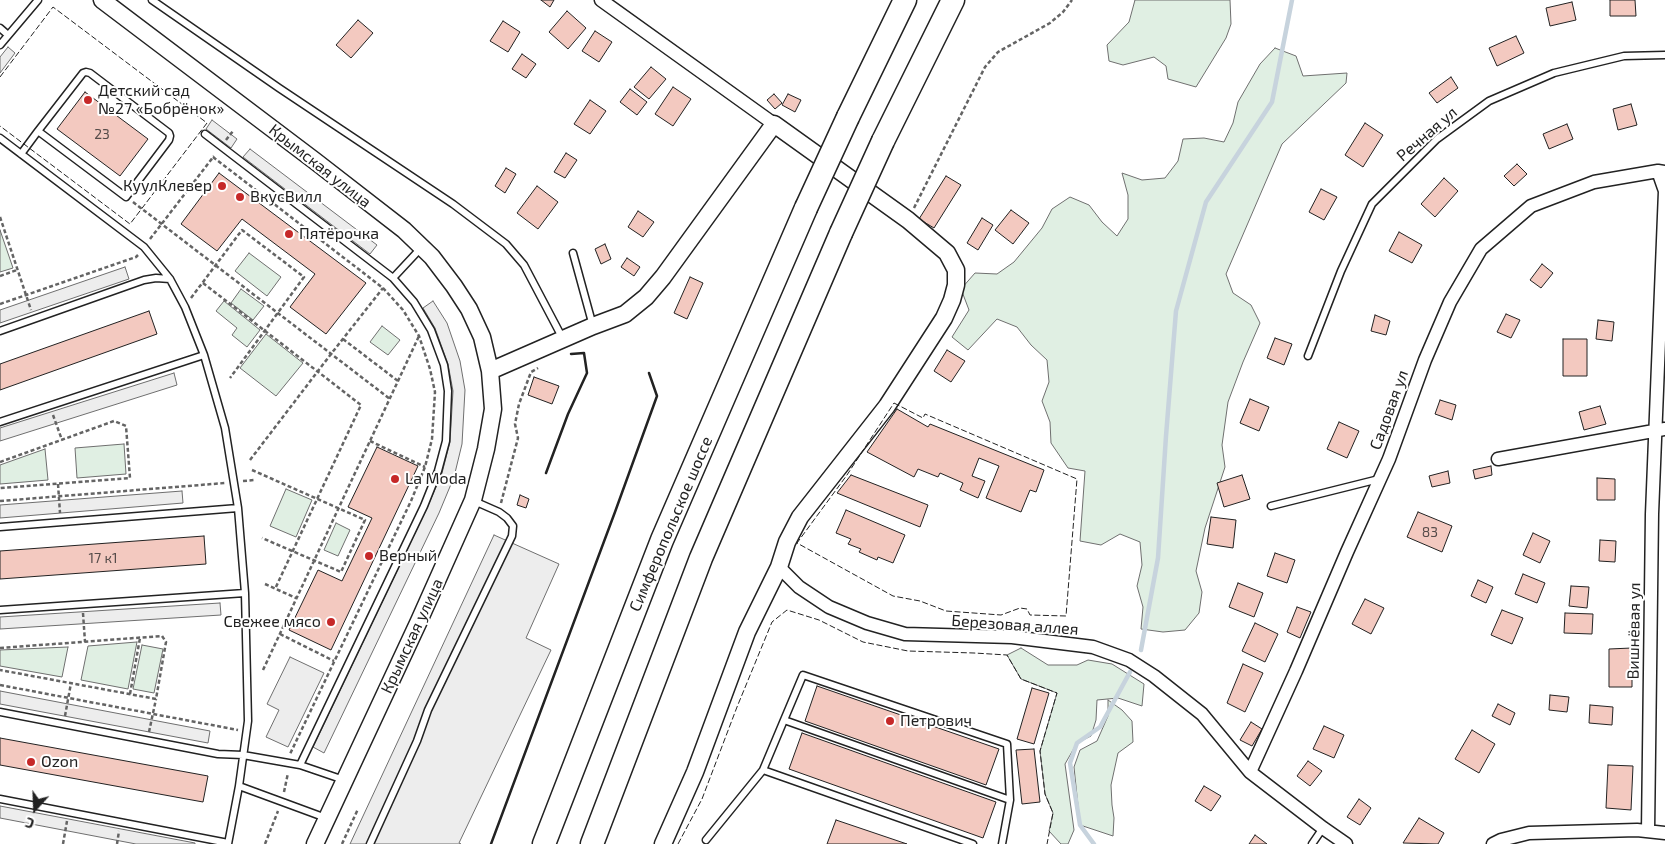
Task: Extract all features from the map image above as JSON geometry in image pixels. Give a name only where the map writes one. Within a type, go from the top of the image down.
[{"type":"highway","name":"Симферопольское шоссе","points":[[544,844],[662,540],[806,208],[905,0]]},
{"type":"highway","points":[[592,844],[701,558],[840,233],[953,0]]},
{"type":"street","name":"Крымская улица","points":[[102,0],[404,230],[432,257],[454,286],[469,309],[482,337],[490,372],[493,409],[486,450],[473,500],[315,844]]},
{"type":"street","points":[[601,0],[908,220],[947,253],[956,270],[956,285],[944,318],[887,406],[800,517],[787,542],[779,567],[747,632],[695,772],[663,844]]},
{"type":"street","points":[[490,372],[624,314],[646,297],[774,124]]},
{"type":"street","name":"Вишнёвая ул","points":[[1648,831],[1652,514],[1660,431],[1665,191],[1661,171]]},
{"type":"street","name":"Садовая ул","points":[[1250,772],[1389,459],[1425,360],[1450,302],[1481,249],[1531,206],[1594,182],[1661,171]]},
{"type":"street","points":[[1498,459],[1660,431]]},
{"type":"street","name":"Березовая аллея","points":[[779,567],[799,587],[829,607],[905,634],[1012,637],[1093,647],[1129,660],[1154,676],[1202,714],[1250,772],[1346,844]]},
{"type":"street","points":[[1493,844],[1529,833],[1637,830],[1665,833]]},
{"type":"lane","points":[[0,45],[38,0]]},
{"type":"lane","points":[[152,0],[279,88],[453,204],[506,244],[524,265],[563,339]]},
{"type":"lane","points":[[0,28],[8,35]]},
{"type":"lane","name":"Речная ул","points":[[1308,356],[1342,271],[1372,204],[1438,138],[1489,101],[1554,73],[1624,56],[1665,55]]},
{"type":"lane","points":[[21,154],[38,131],[83,73],[86,72],[90,73],[169,133],[170,136],[126,197],[38,131]]},
{"type":"lane","points":[[205,134],[393,278],[414,302],[431,330],[444,365],[448,391],[446,441],[438,472],[424,506],[300,765]]},
{"type":"lane","points":[[0,138],[144,247],[170,279],[185,307],[204,355],[225,428],[235,482],[245,593],[248,721],[239,786],[228,843],[0,799]]},
{"type":"lane","points":[[393,278],[422,248]]},
{"type":"lane","points":[[573,253],[593,326]]},
{"type":"lane","points":[[0,331],[144,280],[156,278],[170,279]]},
{"type":"lane","points":[[0,422],[204,355]]},
{"type":"lane","points":[[1271,506],[1380,479]]},
{"type":"lane","points":[[370,844],[417,741],[428,710],[512,536],[512,526],[508,518],[473,500]]},
{"type":"lane","points":[[0,527],[238,508]]},
{"type":"lane","points":[[0,610],[245,593]]},
{"type":"lane","points":[[705,843],[763,770],[803,675],[1007,744],[1010,800],[1002,844]]},
{"type":"lane","points":[[0,712],[218,754],[243,755],[286,762],[345,780]]},
{"type":"lane","points":[[784,720],[1010,800]]},
{"type":"lane","points":[[763,770],[973,844]]},
{"type":"lane","points":[[239,786],[328,818]]},
{"type":"lane","points":[[1312,844],[1323,828]]},
{"type":"path","points":[[908,220],[985,67],[998,52],[1050,23],[1063,12],[1072,0]]},
{"type":"path","points":[[213,157],[384,288],[404,310],[419,336],[430,369],[435,392],[432,438],[425,467],[411,501],[286,762]]},
{"type":"path","points":[[142,209],[390,399]]},
{"type":"path","points":[[0,217],[34,319]]},
{"type":"path","points":[[185,307],[242,230],[304,277],[230,378]]},
{"type":"path","points":[[0,276],[17,270]]},
{"type":"path","points":[[250,460],[342,339],[393,278]]},
{"type":"path","points":[[203,283],[361,405],[275,589]]},
{"type":"path","points":[[263,670],[419,336],[431,330]]},
{"type":"path","points":[[342,339],[398,381]]},
{"type":"path","points":[[499,512],[518,438],[515,424],[518,404],[531,372],[538,368]]},
{"type":"path","points":[[50,406],[62,440]]},
{"type":"path","points":[[0,462],[114,421],[126,426],[130,478],[0,488]]},
{"type":"path","points":[[370,441],[425,467]]},
{"type":"path","points":[[252,470],[365,520],[341,572],[262,538]]},
{"type":"path","points":[[0,501],[254,480]]},
{"type":"path","points":[[58,484],[60,522]]},
{"type":"path","points":[[265,584],[296,598]]},
{"type":"path","points":[[82,604],[85,642]]},
{"type":"path","points":[[280,634],[334,661]]},
{"type":"path","points":[[0,648],[162,636],[166,642],[148,740]]},
{"type":"path","points":[[130,694],[140,638]]},
{"type":"path","points":[[0,670],[156,699]]},
{"type":"path","points":[[63,724],[71,683]]},
{"type":"path","points":[[0,685],[246,731]]},
{"type":"path","points":[[342,844],[358,809]]},
{"type":"path","points":[[63,844],[68,812]]},
{"type":"green space","points":[[1135,0],[1230,0],[1231,24],[1226,38],[1196,87],[1168,79],[1166,66],[1154,57],[1123,65],[1109,61],[1107,45],[1129,22]]},
{"type":"green space","points":[[1275,48],[1296,56],[1303,76],[1347,73],[1346,83],[1282,144],[1226,274],[1233,293],[1251,305],[1260,323],[1228,402],[1222,445],[1225,467],[1205,528],[1196,571],[1202,592],[1199,613],[1185,630],[1163,632],[1141,629],[1143,607],[1137,586],[1142,565],[1140,542],[1120,534],[1101,545],[1080,541],[1085,471],[1068,468],[1051,443],[1050,422],[1042,401],[1049,382],[1047,360],[1031,345],[1017,327],[997,319],[968,350],[952,337],[969,310],[961,289],[975,273],[997,274],[1014,262],[1042,228],[1052,209],[1070,197],[1089,205],[1102,222],[1117,236],[1128,219],[1128,195],[1122,173],[1142,180],[1165,178],[1178,161],[1183,139],[1204,138],[1224,142],[1233,123],[1238,102],[1260,64]]},
{"type":"green space","points":[[0,230],[13,268],[0,272]]},
{"type":"green space","points":[[249,253],[281,277],[267,296],[235,271]]},
{"type":"green space","points":[[241,289],[264,306],[253,320],[231,303]]},
{"type":"green space","points":[[224,301],[260,330],[247,347],[232,335],[237,328],[216,311]]},
{"type":"green space","points":[[382,326],[400,340],[388,355],[370,342]]},
{"type":"green space","points":[[266,334],[303,363],[276,396],[240,368]]},
{"type":"green space","points":[[124,444],[126,474],[77,478],[75,448]]},
{"type":"green space","points":[[45,449],[48,480],[0,484],[0,465]]},
{"type":"green space","points":[[286,489],[312,500],[296,537],[270,526]]},
{"type":"green space","points":[[336,523],[350,530],[338,556],[324,550]]},
{"type":"green space","points":[[137,642],[128,689],[81,680],[88,646]]},
{"type":"green space","points":[[142,645],[163,649],[154,693],[133,689]]},
{"type":"green space","points":[[68,647],[62,677],[0,666],[0,650]]},
{"type":"green space","points":[[1021,648],[1048,665],[1077,665],[1088,660],[1112,664],[1144,684],[1142,706],[1118,698],[1097,700],[1096,720],[1091,736],[1077,743],[1065,764],[1074,830],[1068,844],[1061,844],[1049,831],[1053,813],[1045,794],[1040,751],[1057,693],[1021,679],[1007,655]]},
{"type":"green space","points":[[1108,700],[1122,710],[1132,721],[1133,742],[1118,753],[1111,785],[1114,818],[1113,836],[1080,825],[1074,767],[1080,750],[1097,741],[1108,716]]},
{"type":"shaded area","points":[[8,47],[15,53],[0,73],[0,57]]},
{"type":"shaded area","points":[[212,120],[237,139],[231,148],[206,129]]},
{"type":"shaded area","points":[[250,149],[377,245],[370,254],[243,157]]},
{"type":"shaded area","points":[[125,267],[129,279],[0,323],[0,310]]},
{"type":"shaded area","points":[[433,301],[447,323],[460,361],[465,390],[462,444],[454,477],[439,513],[324,753],[313,747],[427,508],[442,473],[450,442],[453,391],[448,364],[435,328],[423,308]]},
{"type":"shaded area","points":[[174,373],[177,385],[0,441],[0,428]]},
{"type":"shaded area","points":[[182,491],[183,503],[0,518],[0,505]]},
{"type":"shaded area","points":[[494,535],[559,564],[526,638],[551,650],[459,843],[461,844],[350,844]]},
{"type":"shaded area","points":[[220,603],[221,615],[0,629],[0,617]]},
{"type":"shaded area","points":[[290,657],[324,673],[288,747],[266,737],[279,710],[267,704]]},
{"type":"shaded area","points":[[0,691],[210,731],[208,743],[0,704]]},
{"type":"shaded area","points":[[0,806],[195,844],[136,844],[0,818]]},
{"type":"building","points":[[541,0],[554,0],[550,7]]},
{"type":"building","points":[[1610,0],[1635,0],[1636,16],[1610,16]]},
{"type":"building","points":[[1572,2],[1576,20],[1550,26],[1546,8]]},
{"type":"building","points":[[567,11],[586,28],[568,49],[549,32]]},
{"type":"building","points":[[358,20],[373,33],[351,58],[336,45]]},
{"type":"building","points":[[503,21],[520,32],[508,52],[490,41]]},
{"type":"building","points":[[595,31],[612,42],[599,62],[582,51]]},
{"type":"building","points":[[1516,36],[1524,53],[1497,66],[1489,48]]},
{"type":"building","points":[[522,54],[536,64],[526,78],[512,69]]},
{"type":"building","points":[[651,67],[666,79],[649,99],[634,87]]},
{"type":"building","points":[[1451,77],[1458,88],[1437,103],[1429,93]]},
{"type":"building","points":[[673,87],[691,99],[673,126],[655,114]]},
{"type":"building","points":[[630,89],[647,102],[637,115],[620,102]]},
{"type":"building","points":[[85,92],[148,139],[120,176],[57,129]]},
{"type":"building","points":[[774,94],[782,103],[775,109],[767,100]]},
{"type":"building","points":[[788,94],[801,100],[795,112],[782,105]]},
{"type":"building","points":[[590,100],[606,111],[590,134],[574,124]]},
{"type":"building","points":[[1631,104],[1637,125],[1618,130],[1613,109]]},
{"type":"building","points":[[1365,123],[1383,135],[1363,167],[1345,155]]},
{"type":"building","points":[[1567,124],[1573,139],[1549,149],[1543,134]]},
{"type":"building","points":[[566,153],[577,160],[565,178],[554,172]]},
{"type":"building","points":[[1517,164],[1527,174],[1514,186],[1504,176]]},
{"type":"building","points":[[506,168],[516,174],[505,193],[495,186]]},
{"type":"building","points":[[219,173],[366,283],[326,334],[290,307],[315,274],[242,219],[217,251],[181,224]]},
{"type":"building","points":[[946,176],[961,185],[934,228],[919,219]]},
{"type":"building","points":[[1444,178],[1458,191],[1435,217],[1421,204]]},
{"type":"building","points":[[537,186],[558,202],[538,229],[517,213]]},
{"type":"building","points":[[1321,189],[1337,197],[1324,220],[1309,212]]},
{"type":"building","points":[[1011,210],[1029,223],[1013,244],[995,230]]},
{"type":"building","points":[[638,211],[654,222],[643,237],[628,227]]},
{"type":"building","points":[[982,218],[993,225],[978,250],[967,243]]},
{"type":"building","points":[[1399,232],[1422,245],[1412,263],[1389,251]]},
{"type":"building","points":[[605,244],[611,259],[601,264],[595,249]]},
{"type":"building","points":[[627,258],[640,267],[634,276],[621,267]]},
{"type":"building","points":[[1542,264],[1553,273],[1541,288],[1530,280]]},
{"type":"building","points":[[690,277],[703,283],[687,319],[674,313]]},
{"type":"building","points":[[149,311],[157,334],[0,390],[0,364]]},
{"type":"building","points":[[1506,314],[1520,320],[1511,338],[1497,332]]},
{"type":"building","points":[[1375,315],[1390,321],[1386,335],[1371,331]]},
{"type":"building","points":[[1598,320],[1614,322],[1612,341],[1596,339]]},
{"type":"building","points":[[1275,338],[1292,344],[1284,365],[1267,358]]},
{"type":"building","points":[[1563,339],[1587,339],[1587,376],[1563,376]]},
{"type":"building","points":[[947,350],[965,361],[951,382],[934,371]]},
{"type":"building","points":[[534,377],[559,386],[552,404],[528,395]]},
{"type":"building","points":[[1250,399],[1269,407],[1259,431],[1240,423]]},
{"type":"building","points":[[1440,400],[1456,405],[1452,420],[1435,414]]},
{"type":"building","points":[[1600,406],[1606,424],[1584,430],[1579,412]]},
{"type":"building","points":[[897,409],[928,427],[930,424],[1044,470],[1036,492],[1030,490],[1021,512],[986,498],[999,466],[979,458],[972,476],[985,481],[978,498],[960,490],[963,483],[940,473],[938,477],[918,469],[914,477],[867,452]]},
{"type":"building","points":[[1339,422],[1359,431],[1347,458],[1327,449]]},
{"type":"building","points":[[377,447],[418,466],[331,650],[289,630],[318,570],[342,581],[372,518],[348,507]]},
{"type":"building","points":[[1491,466],[1492,475],[1475,479],[1473,470]]},
{"type":"building","points":[[1448,471],[1450,483],[1432,487],[1429,476]]},
{"type":"building","points":[[851,475],[928,505],[920,527],[837,493]]},
{"type":"building","points":[[1242,475],[1250,499],[1224,507],[1217,483]]},
{"type":"building","points":[[1597,478],[1615,479],[1615,500],[1597,500]]},
{"type":"building","points":[[520,495],[529,499],[526,508],[517,505]]},
{"type":"building","points":[[846,510],[905,535],[893,563],[878,557],[877,560],[859,552],[861,549],[848,544],[851,539],[836,533]]},
{"type":"building","points":[[1418,512],[1452,526],[1442,552],[1407,537]]},
{"type":"building","points":[[1211,517],[1236,520],[1233,548],[1207,544]]},
{"type":"building","points":[[1533,533],[1550,541],[1540,563],[1523,555]]},
{"type":"building","points":[[204,536],[206,564],[0,579],[0,551]]},
{"type":"building","points":[[1600,540],[1616,541],[1615,562],[1599,561]]},
{"type":"building","points":[[1275,553],[1295,560],[1287,583],[1267,576]]},
{"type":"building","points":[[1523,574],[1545,583],[1537,603],[1515,594]]},
{"type":"building","points":[[1478,580],[1493,587],[1486,603],[1471,596]]},
{"type":"building","points":[[1238,583],[1263,593],[1254,617],[1229,607]]},
{"type":"building","points":[[1571,586],[1589,587],[1587,608],[1569,606]]},
{"type":"building","points":[[1365,599],[1384,608],[1371,634],[1352,624]]},
{"type":"building","points":[[1297,607],[1311,612],[1300,638],[1287,632]]},
{"type":"building","points":[[1502,610],[1523,618],[1512,644],[1491,635]]},
{"type":"building","points":[[1565,613],[1593,614],[1592,634],[1564,633]]},
{"type":"building","points":[[1255,623],[1278,634],[1265,662],[1242,651]]},
{"type":"building","points":[[1632,648],[1632,687],[1609,687],[1609,649]]},
{"type":"building","points":[[1243,664],[1263,673],[1245,712],[1227,703]]},
{"type":"building","points":[[817,686],[999,749],[986,785],[805,721]]},
{"type":"building","points":[[1032,688],[1049,693],[1034,744],[1017,739]]},
{"type":"building","points":[[1550,695],[1569,697],[1567,712],[1549,710]]},
{"type":"building","points":[[1498,704],[1515,713],[1510,725],[1492,716]]},
{"type":"building","points":[[1590,705],[1613,707],[1612,725],[1589,723]]},
{"type":"building","points":[[1251,722],[1262,729],[1252,746],[1240,740]]},
{"type":"building","points":[[1324,726],[1344,735],[1334,758],[1313,749]]},
{"type":"building","points":[[1472,730],[1495,744],[1479,773],[1455,759]]},
{"type":"building","points":[[802,733],[996,802],[983,838],[789,769]]},
{"type":"building","points":[[0,738],[208,776],[203,802],[0,765]]},
{"type":"building","points":[[1034,749],[1040,802],[1022,804],[1016,750]]},
{"type":"building","points":[[1308,761],[1322,771],[1310,786],[1297,776]]},
{"type":"building","points":[[1608,765],[1633,766],[1631,810],[1606,808]]},
{"type":"building","points":[[1204,786],[1221,796],[1211,811],[1195,801]]},
{"type":"building","points":[[1359,799],[1371,808],[1360,825],[1347,817]]},
{"type":"building","points":[[1419,818],[1444,833],[1438,844],[1403,843]]},
{"type":"building","points":[[836,820],[907,844],[827,844]]},
{"type":"building","points":[[1255,835],[1267,844],[1249,844]]},
{"type":"waterway","points":[[1141,650],[1158,558],[1176,311],[1206,202],[1272,102],[1292,0]]},
{"type":"waterway","points":[[1094,844],[1080,825],[1070,763],[1077,743],[1100,727],[1130,672]]},
{"type":"fence","points":[[0,77],[53,7],[207,123],[130,224],[0,126]]},
{"type":"fence","points":[[894,403],[923,418],[925,414],[1077,479],[1066,616],[1030,615],[1027,609],[1020,608],[1001,615],[946,611],[920,601],[893,596],[797,543],[847,475],[894,403]]},
{"type":"fence","points":[[678,844],[702,799],[772,622],[787,610],[819,620],[863,642],[908,651],[1007,655],[1021,679],[1057,693],[1040,751],[1045,794],[1053,813],[1047,844]]},
{"type":"wall","points":[[546,473],[568,414],[587,373],[584,353],[571,354]]},
{"type":"wall","points":[[491,844],[657,396],[649,373]]},
{"type":"place","name":"Детский сад №27 «Бобрёнок»","points":[[88,100]]},
{"type":"place","name":"КуулКлевер","points":[[222,186]]},
{"type":"place","name":"ВкусВилл","points":[[240,197]]},
{"type":"place","name":"Пятёрочка","points":[[289,234]]},
{"type":"place","name":"La Moda","points":[[395,479]]},
{"type":"place","name":"Верный","points":[[369,556]]},
{"type":"place","name":"Свежее мясо","points":[[331,622]]},
{"type":"place","name":"Петрович","points":[[890,721]]},
{"type":"place","name":"Ozon","points":[[31,762]]}]
